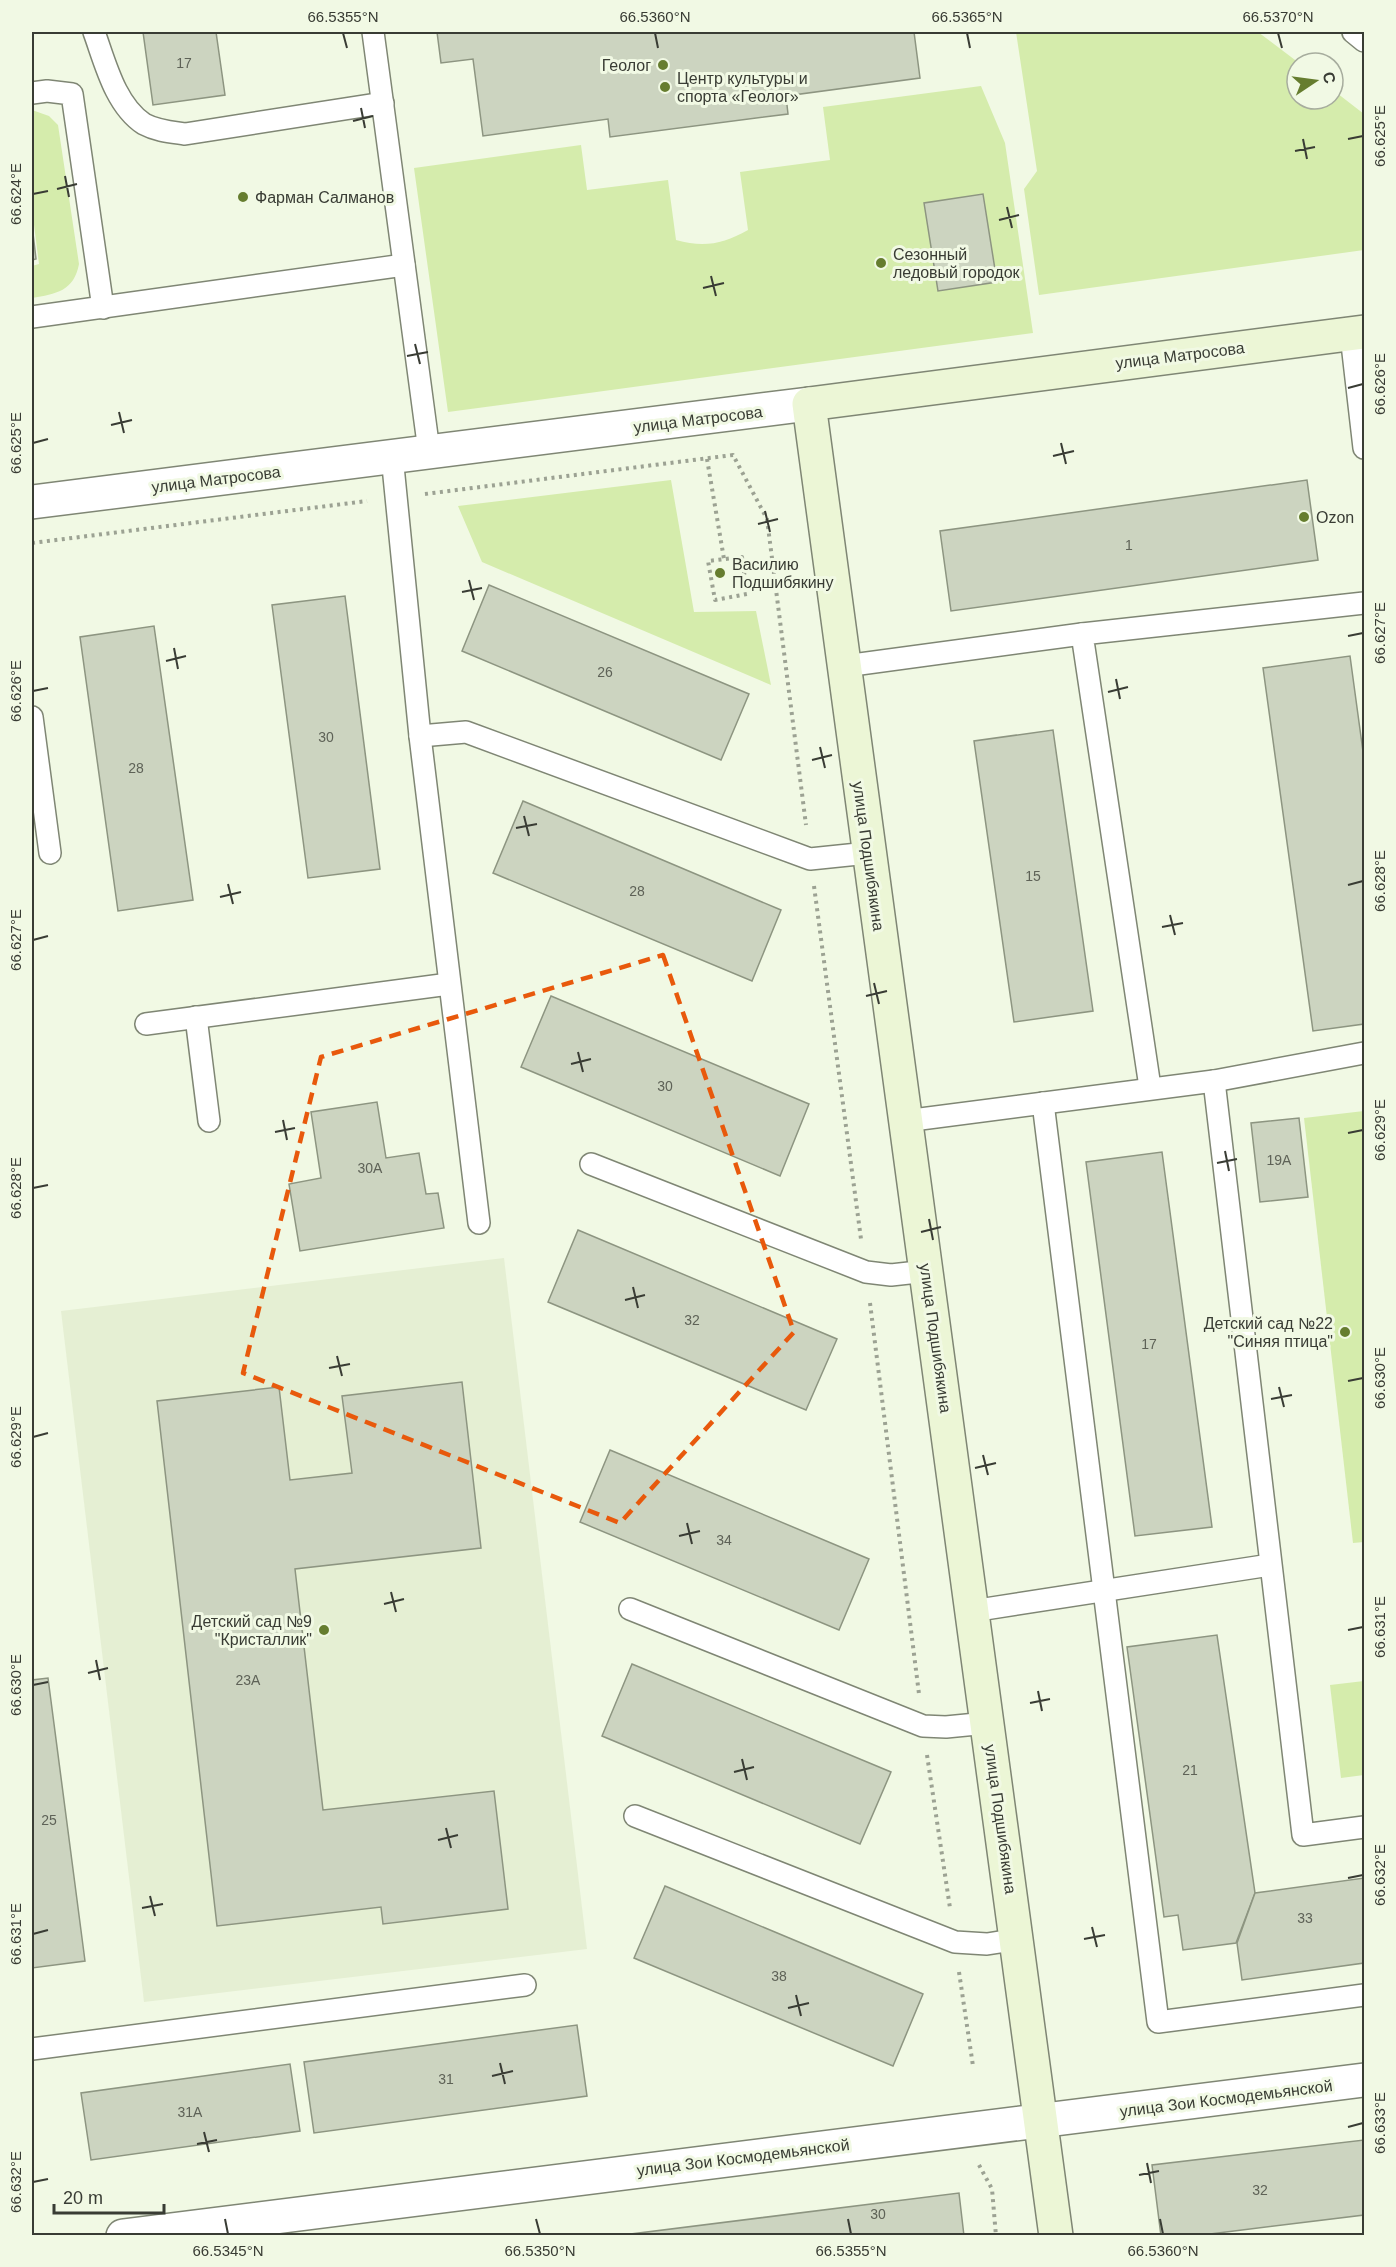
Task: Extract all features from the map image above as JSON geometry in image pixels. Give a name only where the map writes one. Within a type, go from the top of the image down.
[{"type":"main road","name":"улица Матросова","points":[[808,404],[1358,333]]},
{"type":"main road","name":"улица Подшибякина","points":[[808,404],[1018,1939],[1056,2235]]},
{"type":"street","name":"улица Матросова","points":[[32,502],[808,404]]},
{"type":"street","name":"улица Зои Космодемьянской","points":[[123,2235],[1365,2080]]},
{"type":"lane","points":[[94,32],[115,87],[129,109],[143,123],[159,130],[184,134],[383,103]]},
{"type":"lane","points":[[374,32],[429,451]]},
{"type":"lane","points":[[1353,32],[1365,41]]},
{"type":"lane","points":[[32,93],[47,91],[72,94],[102,308]]},
{"type":"lane","points":[[32,317],[404,265]]},
{"type":"lane","points":[[1358,333],[1365,448]]},
{"type":"lane","points":[[392,456],[420,736],[479,1223]]},
{"type":"lane","points":[[845,666],[1082,634],[1365,603]]},
{"type":"lane","points":[[1082,634],[1150,1087]]},
{"type":"lane","points":[[32,717],[50,853]]},
{"type":"lane","points":[[420,736],[466,732],[810,860],[868,853]]},
{"type":"lane","points":[[146,1024],[449,984]]},
{"type":"lane","points":[[196,1017],[209,1121]]},
{"type":"lane","points":[[906,1121],[1150,1087],[1214,1081],[1365,1053]]},
{"type":"lane","points":[[1214,1081],[1303,1835],[1365,1827]]},
{"type":"lane","points":[[1043,1103],[1102,1592],[1158,2022],[1365,1995]]},
{"type":"lane","points":[[591,1164],[866,1272],[891,1275],[927,1271]]},
{"type":"lane","points":[[972,1611],[1270,1565]]},
{"type":"lane","points":[[630,1608],[923,1726],[946,1727],[987,1723]]},
{"type":"lane","points":[[635,1816],[955,1942],[987,1944],[1018,1939]]},
{"type":"lane","points":[[32,2049],[525,1985]]},
{"type":"path","points":[[32,543],[733,455],[766,519],[866,1272],[923,1726],[973,2066]]},
{"type":"path","points":[[706,459],[724,559]]},
{"type":"path","points":[[741,556],[747,594],[715,600],[708,561],[724,559],[741,556]]},
{"type":"highlighted area","points":[[663,955],[794,1332],[620,1523],[243,1373],[321,1057]]},
{"type":"shaded area","name":"Детский сад №9 \"Кристаллик\"","points":[[504,1258],[587,1949],[144,2002],[61,1311]]},
{"type":"green space","points":[[1016,32],[1258,32],[1285,52],[1285,111],[1345,111],[1345,99],[1364,114],[1364,250],[1039,295],[1024,189],[1037,171]]},
{"type":"green space","points":[[981,86],[1005,143],[1033,333],[448,412],[414,168],[581,145],[587,190],[668,180],[676,240],[696,244],[713,243],[730,239],[748,230],[740,172],[830,160],[823,107]]},
{"type":"green space","points":[[32,110],[49,116],[58,125],[79,264],[73,280],[63,290],[32,298],[32,266],[39,264],[32,209]]},
{"type":"green space","points":[[671,480],[694,612],[756,611],[771,685],[482,562],[458,506]]},
{"type":"green space","name":"Детский сад №22 \"Синяя птица\"","points":[[1364,1111],[1364,1542],[1353,1543],[1304,1118]]},
{"type":"green space","points":[[1364,1681],[1364,1775],[1341,1778],[1330,1685]]},
{"type":"building","points":[[143,32],[216,32],[225,95],[153,105]]},
{"type":"building","name":"Центр культуры и спорта «Геолог»","points":[[437,32],[914,32],[920,78],[786,96],[788,114],[610,137],[608,119],[483,136],[473,59],[441,63]]},
{"type":"building","points":[[983,194],[997,282],[938,291],[924,203]]},
{"type":"building","points":[[32,225],[36,259],[32,260]]},
{"type":"building","points":[[1307,480],[1318,560],[951,611],[940,531]]},
{"type":"building","points":[[489,585],[749,694],[721,760],[462,651]]},
{"type":"building","points":[[345,596],[380,869],[308,878],[272,605]]},
{"type":"building","points":[[154,626],[193,900],[118,911],[80,637]]},
{"type":"building","points":[[1350,656],[1364,759],[1364,1024],[1313,1031],[1263,668]]},
{"type":"building","points":[[1053,730],[1093,1011],[1014,1022],[974,741]]},
{"type":"building","points":[[523,801],[781,910],[752,981],[493,873]]},
{"type":"building","points":[[551,996],[809,1104],[780,1176],[521,1067]]},
{"type":"building","points":[[377,1102],[386,1158],[419,1153],[426,1194],[438,1193],[444,1228],[300,1251],[289,1184],[321,1178],[311,1112]]},
{"type":"building","points":[[1299,1118],[1308,1197],[1260,1202],[1251,1123]]},
{"type":"building","points":[[1162,1152],[1212,1527],[1135,1536],[1086,1162]]},
{"type":"building","points":[[578,1230],[837,1339],[806,1410],[548,1302]]},
{"type":"building","points":[[462,1382],[481,1548],[295,1569],[323,1810],[494,1791],[508,1909],[383,1924],[381,1907],[217,1926],[157,1401],[279,1387],[290,1480],[352,1473],[342,1396]]},
{"type":"building","points":[[610,1450],[869,1559],[839,1630],[580,1522]]},
{"type":"building","points":[[1217,1635],[1255,1893],[1236,1943],[1183,1950],[1178,1915],[1164,1917],[1127,1647]]},
{"type":"building","points":[[632,1664],[891,1772],[860,1844],[602,1736]]},
{"type":"building","points":[[48,1678],[85,1961],[32,1968],[32,1680]]},
{"type":"building","points":[[1364,1878],[1364,1963],[1242,1980],[1237,1943],[1255,1893]]},
{"type":"building","points":[[665,1886],[923,1994],[893,2066],[634,1958]]},
{"type":"building","points":[[577,2025],[587,2096],[314,2133],[304,2062]]},
{"type":"building","points":[[290,2064],[300,2131],[91,2160],[81,2093]]},
{"type":"building","points":[[1364,2140],[1364,2215],[1194,2236],[1161,2236],[1152,2165]]},
{"type":"building","points":[[959,2193],[964,2236],[631,2236],[631,2234]]},
{"type":"place","name":"Геолог","points":[[663,65]]},
{"type":"place","name":"Центр культуры и спорта «Геолог»","points":[[665,87]]},
{"type":"place","name":"Фарман Салманов","points":[[243,197]]},
{"type":"place","name":"Сезонный ледовый городок","points":[[881,263]]},
{"type":"place","name":"Ozon","points":[[1304,517]]},
{"type":"place","name":"Василию Подшибякину","points":[[720,573]]},
{"type":"place","name":"Детский сад №22 \"Синяя птица\"","points":[[1345,1332]]},
{"type":"place","name":"Детский сад №9 \"Кристаллик\"","points":[[324,1630]]}]
